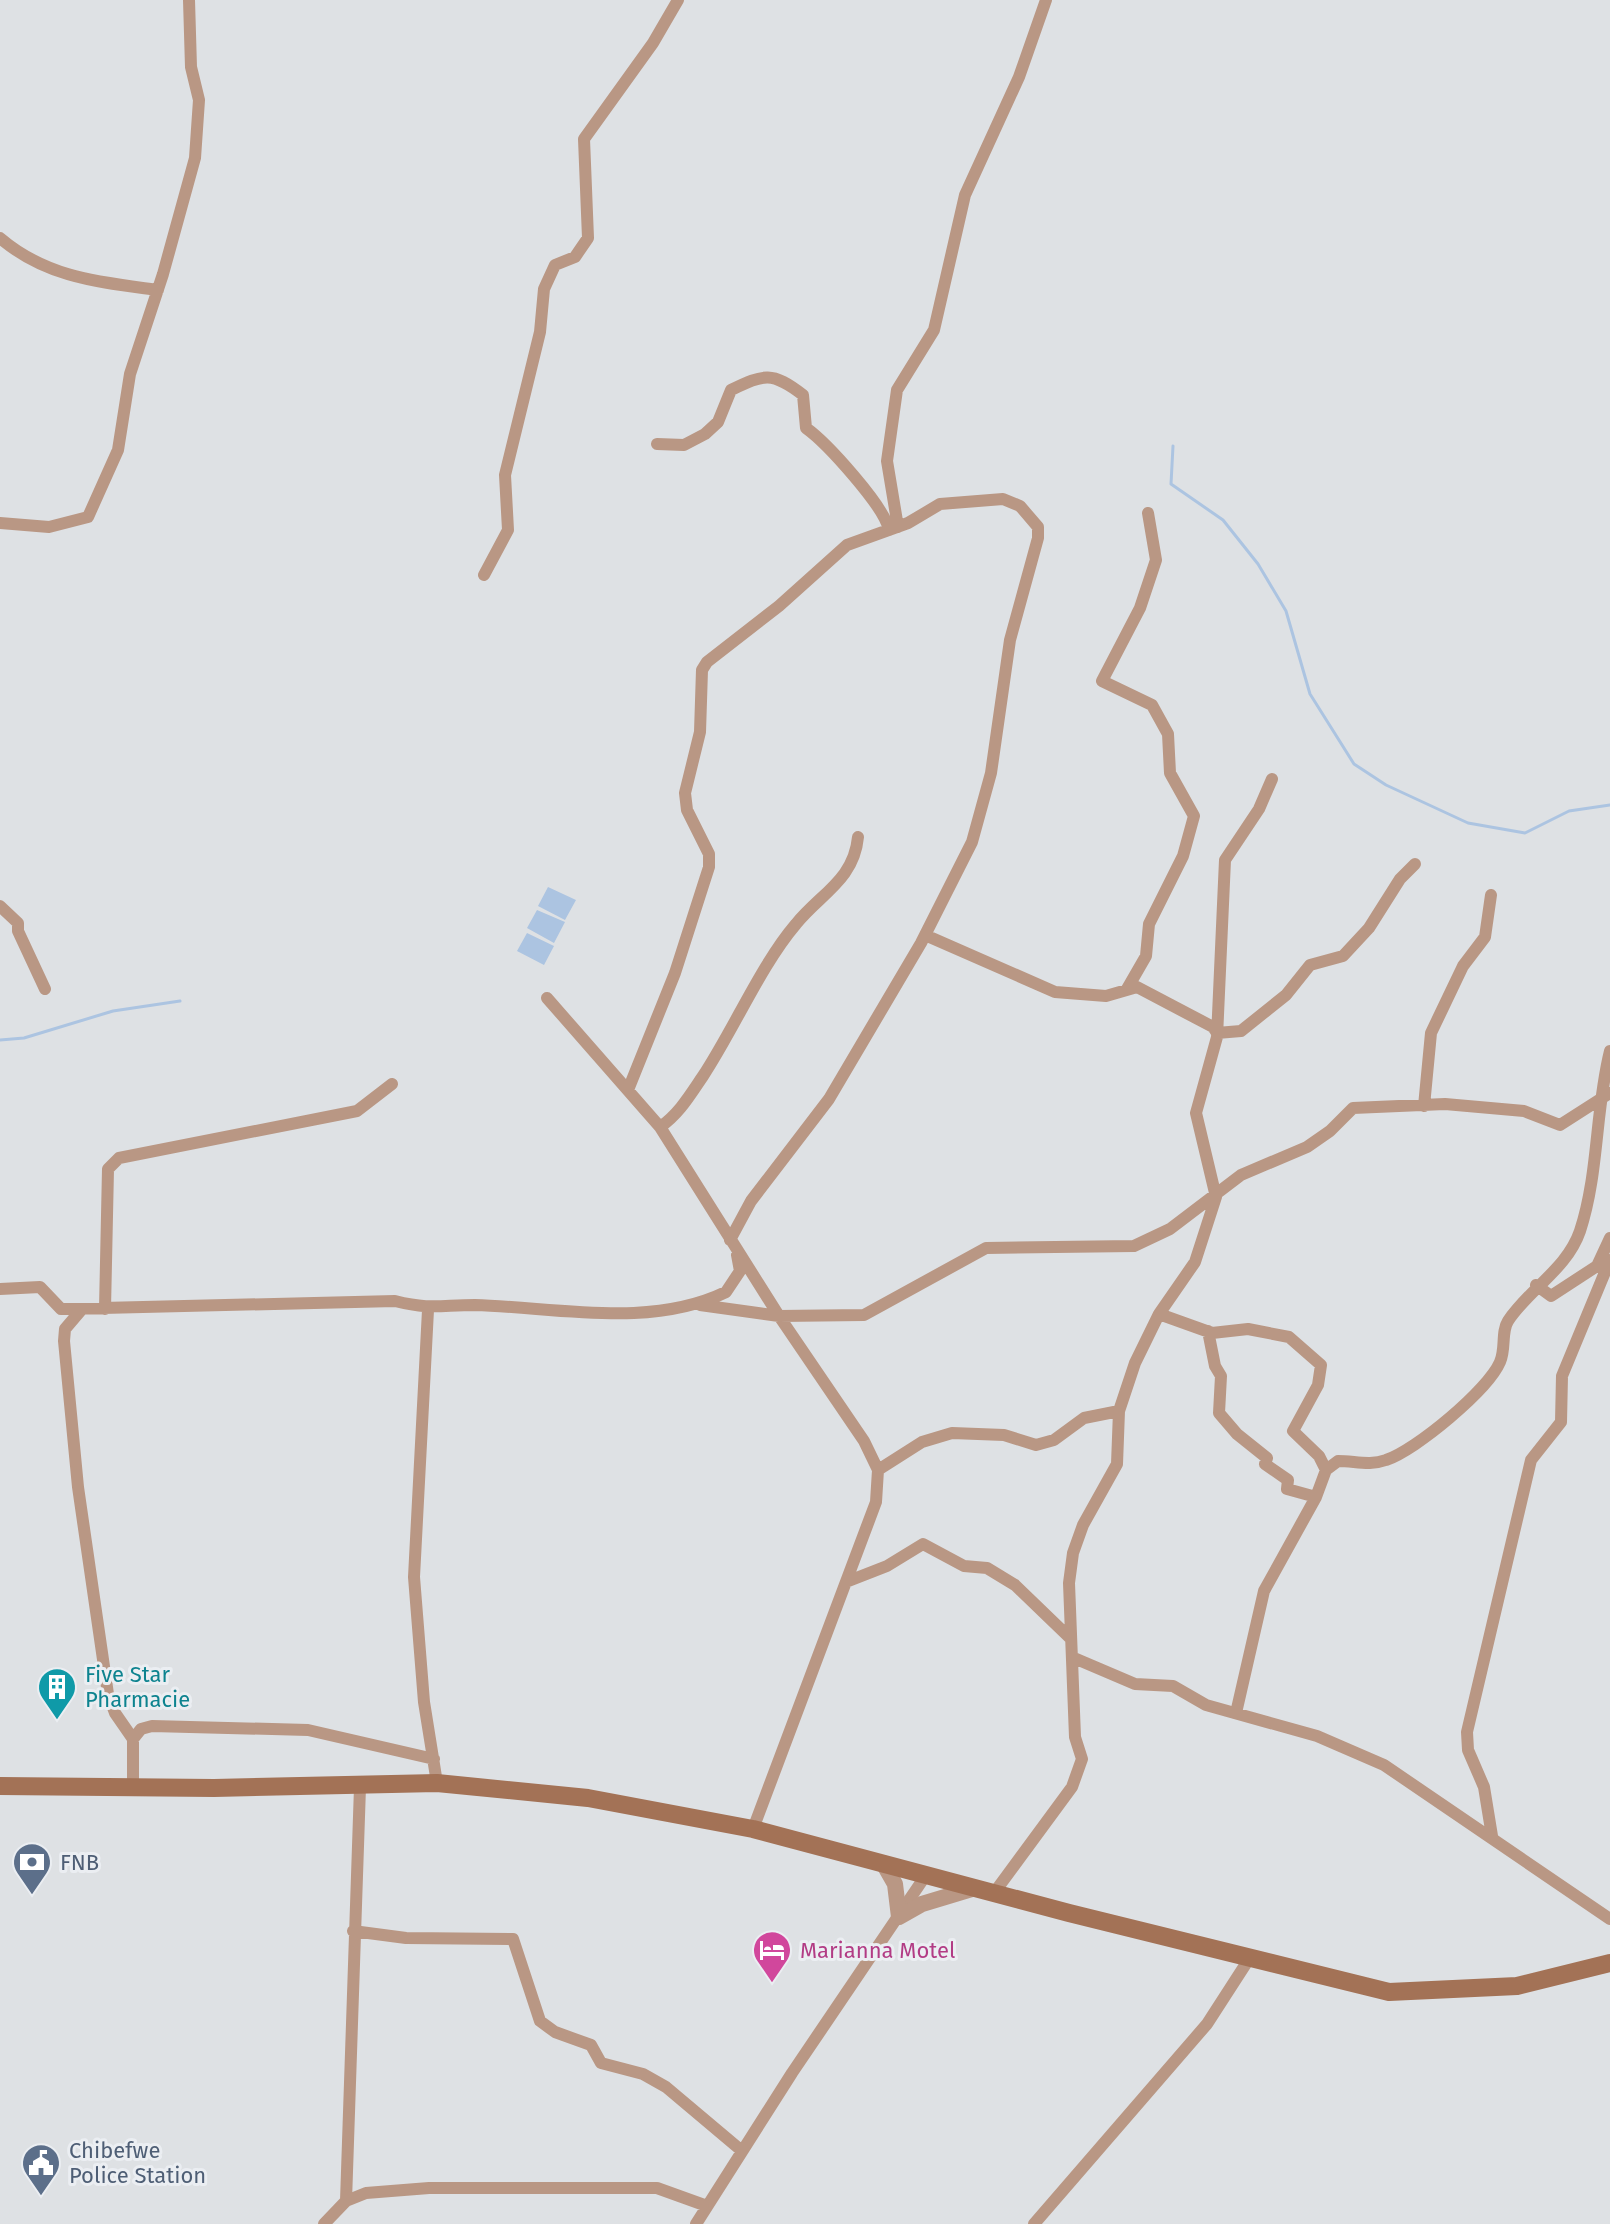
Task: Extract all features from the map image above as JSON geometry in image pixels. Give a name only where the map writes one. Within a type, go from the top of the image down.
[{"type":"main road","points":[[0,1786],[360,1787],[437,1783],[588,1798],[753,1829],[1249,1959],[1389,1992],[1517,1986],[1610,1963]]},
{"type":"street","points":[[0,523],[49,527],[78,521],[92,513],[113,465],[130,374],[158,290],[195,158],[200,122],[199,91],[191,67],[189,0]]},
{"type":"street","points":[[484,575],[508,530],[505,475],[540,332],[544,289],[555,265],[575,257],[588,238],[584,139],[645,54],[678,0]]},
{"type":"street","points":[[893,528],[887,461],[897,390],[934,330],[965,195],[1019,77],[1046,0]]},
{"type":"street","points":[[0,238],[30,262],[68,275],[158,290]]},
{"type":"street","points":[[657,444],[689,443],[718,422],[731,390],[761,375],[776,378],[802,394],[806,428],[848,467],[866,497],[880,507],[893,528]]},
{"type":"street","points":[[0,1289],[40,1287],[58,1308],[82,1309],[395,1301],[428,1310],[472,1305],[636,1312],[681,1305],[726,1292],[740,1271],[733,1246],[751,1201],[829,1099],[925,935],[972,842],[991,773],[1006,664],[1035,555],[1038,527],[1020,506],[989,499],[940,504],[893,528],[847,545],[702,670],[698,743],[685,793],[687,810],[709,854],[709,867],[675,973],[628,1090]]},
{"type":"street","points":[[1127,989],[1146,956],[1149,924],[1183,856],[1194,816],[1170,773],[1168,734],[1152,705],[1102,681],[1140,608],[1156,560],[1148,513]]},
{"type":"street","points":[[994,1893],[1072,1787],[1082,1759],[1075,1737],[1069,1583],[1073,1553],[1083,1525],[1117,1464],[1119,1411],[1135,1363],[1159,1314],[1195,1262],[1216,1197],[1196,1113],[1217,1033],[1225,860],[1259,809],[1272,779]]},
{"type":"street","points":[[660,1127],[673,1118],[723,1045],[793,927],[841,881],[853,863],[858,837]]},
{"type":"street","points":[[1217,1033],[1241,1031],[1286,995],[1310,965],[1343,956],[1369,928],[1400,879],[1415,864]]},
{"type":"street","points":[[1424,1106],[1430,1036],[1463,966],[1485,937],[1491,895]]},
{"type":"street","points":[[0,906],[18,923],[18,931],[45,989]]},
{"type":"street","points":[[925,935],[1055,992],[1106,996],[1137,987],[1213,1027],[1217,1033]]},
{"type":"street","points":[[547,998],[660,1127],[733,1246],[864,1441],[878,1470],[876,1502],[753,1829]]},
{"type":"street","points":[[1236,1713],[1264,1591],[1316,1497],[1326,1470],[1338,1461],[1362,1464],[1388,1460],[1419,1443],[1462,1408],[1502,1359],[1505,1325],[1536,1285],[1546,1280],[1567,1255],[1579,1232],[1592,1186],[1610,1051]]},
{"type":"street","points":[[105,1309],[108,1169],[119,1158],[357,1111],[392,1084]]},
{"type":"street","points":[[681,1305],[715,1306],[779,1316],[864,1315],[986,1248],[1134,1246],[1170,1229],[1241,1175],[1307,1147],[1330,1131],[1353,1108],[1445,1104],[1524,1111],[1560,1125],[1605,1097]]},
{"type":"street","points":[[1536,1285],[1551,1296],[1561,1291],[1597,1266],[1610,1238]]},
{"type":"street","points":[[1492,1836],[1484,1787],[1468,1750],[1467,1732],[1531,1460],[1561,1422],[1562,1376],[1610,1260]]},
{"type":"street","points":[[82,1309],[65,1329],[64,1341],[78,1487],[108,1694],[115,1713],[133,1739],[133,1785]]},
{"type":"street","points":[[428,1310],[414,1577],[424,1702],[437,1783]]},
{"type":"street","points":[[1159,1314],[1208,1331],[1248,1329],[1289,1337],[1321,1365],[1318,1385],[1293,1431],[1319,1456],[1326,1470]]},
{"type":"street","points":[[1208,1331],[1215,1366],[1221,1376],[1219,1413],[1237,1434],[1267,1458],[1265,1464],[1288,1480],[1287,1489],[1316,1497]]},
{"type":"street","points":[[878,1470],[922,1442],[952,1433],[1004,1435],[1036,1445],[1054,1440],[1084,1418],[1119,1411]]},
{"type":"street","points":[[846,1582],[887,1566],[923,1544],[964,1566],[987,1568],[1015,1585],[1071,1639]]},
{"type":"street","points":[[1074,1658],[1135,1684],[1173,1686],[1206,1705],[1317,1736],[1384,1765],[1610,1919]]},
{"type":"street","points":[[133,1739],[141,1729],[152,1726],[308,1730],[434,1759]]},
{"type":"street","points":[[346,2201],[360,1787]]},
{"type":"street","points":[[883,1863],[895,1884],[899,1917]]},
{"type":"street","points":[[696,2224],[926,1875]]},
{"type":"street","points":[[899,1917],[930,1901],[975,1888]]},
{"type":"street","points":[[353,1931],[406,1938],[513,1939],[540,2021],[555,2032],[591,2045],[601,2063],[643,2074],[666,2087],[742,2151]]},
{"type":"street","points":[[1034,2224],[1207,2024],[1249,1959]]},
{"type":"street","points":[[348,2177],[366,2193]]},
{"type":"street","points":[[324,2224],[346,2201],[366,2193],[429,2188],[657,2188],[707,2206]]},
{"type":"water","points":[[548,887],[576,900],[565,920],[538,906]]},
{"type":"water","points":[[537,910],[565,922],[554,943],[527,928]]},
{"type":"water","points":[[527,933],[554,946],[544,965],[517,951]]},
{"type":"waterway","points":[[1173,446],[1171,484],[1223,520],[1258,564],[1286,611],[1310,694],[1354,764],[1386,785],[1468,823],[1525,833],[1569,811],[1610,805]]},
{"type":"waterway","points":[[0,1040],[24,1038],[113,1011],[180,1001]]},
{"type":"place","name":"Five Star Pharmacie","points":[[57,1721]]},
{"type":"place","name":"FNB","points":[[32,1896]]},
{"type":"place","name":"Marianna Motel","points":[[772,1984]]},
{"type":"place","name":"Chibefwe Police Station","points":[[41,2197]]}]
